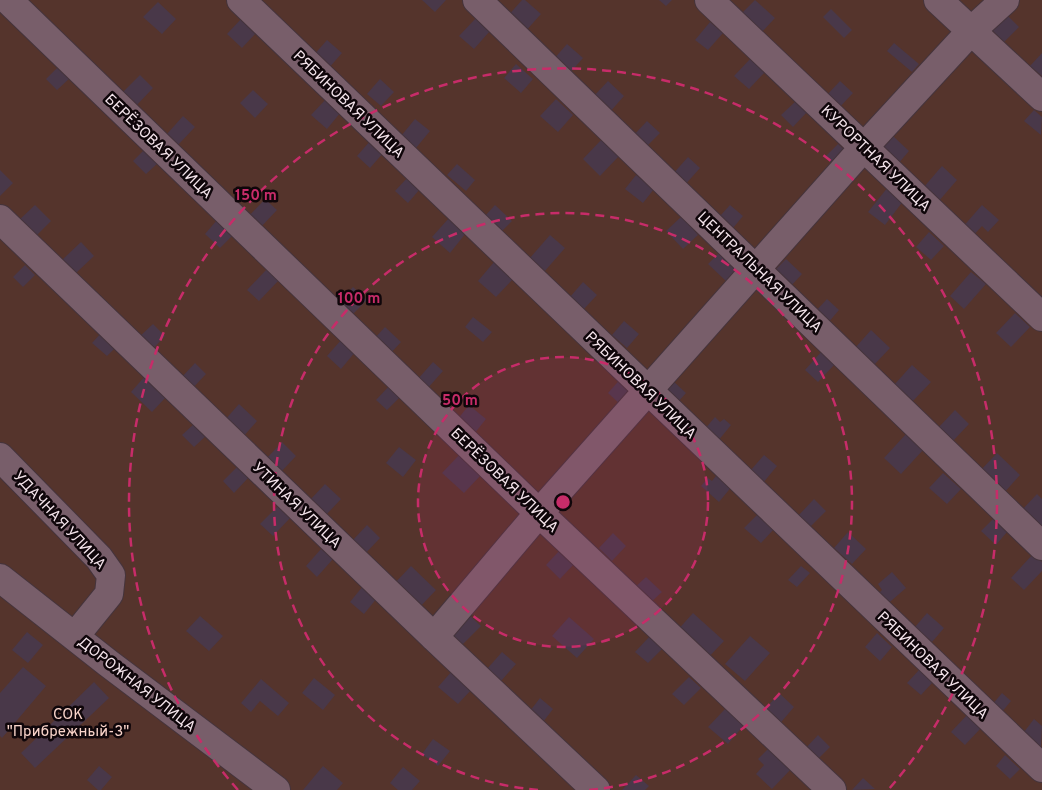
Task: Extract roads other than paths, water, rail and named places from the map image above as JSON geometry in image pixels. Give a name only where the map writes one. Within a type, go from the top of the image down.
[{"type":"street","name":"БЕРЁЗОВАЯ УЛИЦА","points":[[8,0],[539,513],[832,790]]},
{"type":"street","name":"РЯБИНОВАЯ УЛИЦА","points":[[241,0],[1042,768]]},
{"type":"street","name":"ЦЕНТРАЛЬНАЯ УЛИЦА","points":[[478,0],[1042,546]]},
{"type":"street","name":"КУРОРТНАЯ УЛИЦА","points":[[709,0],[865,146],[1042,317]]},
{"type":"street","points":[[938,0],[1042,97]]},
{"type":"street","points":[[434,637],[539,513],[865,146],[971,31],[1004,0]]},
{"type":"street","name":"УТИНАЯ УЛИЦА","points":[[0,219],[434,637],[596,790]]},
{"type":"street","name":"УДАЧНАЯ УЛИЦА","points":[[0,457],[99,558],[111,575],[109,594],[75,636]]},
{"type":"street","name":"ДОРОЖНАЯ УЛИЦА","points":[[0,578],[108,664],[276,790]]},
{"type":"park label","name":"СОК \"Прибрежный-3\"","points":[[68,722]]}]
